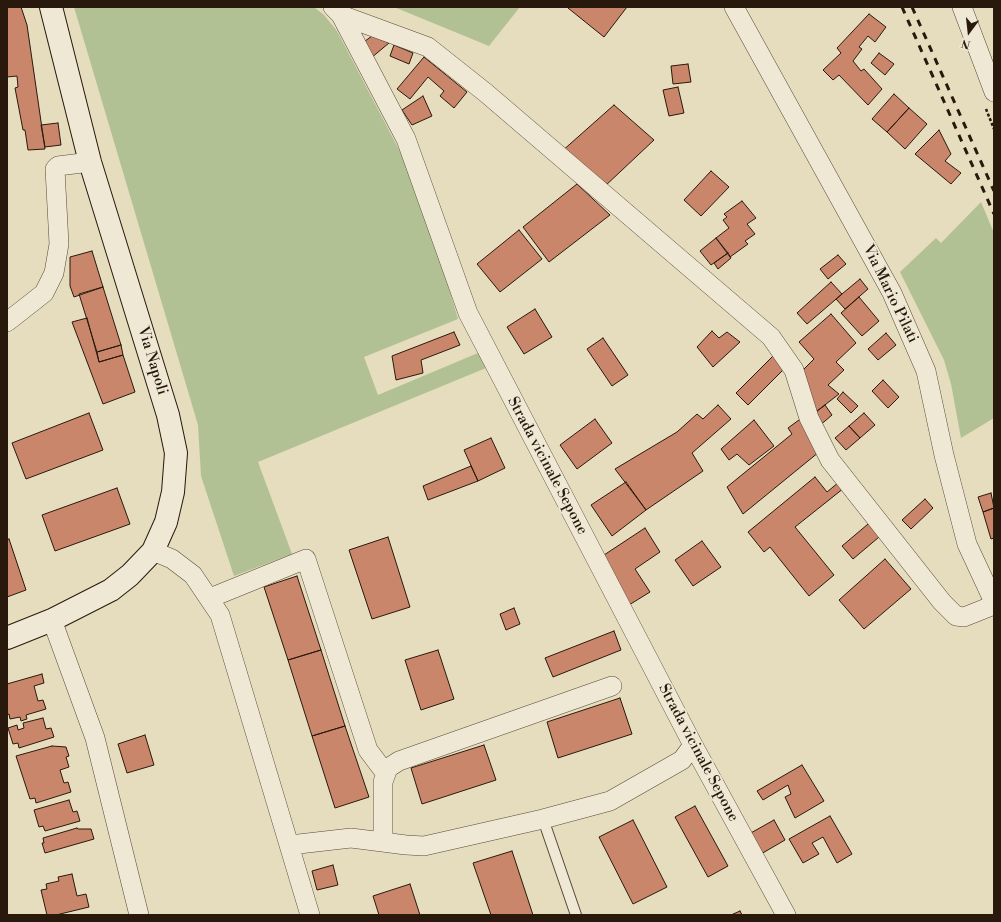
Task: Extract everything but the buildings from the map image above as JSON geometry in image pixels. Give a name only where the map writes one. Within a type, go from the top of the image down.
[{"type":"street","name":"Via Napoli","points":[[7,638],[52,620],[111,590],[130,575],[153,551],[166,522],[172,499],[176,453],[168,415],[90,162],[51,7]]},
{"type":"street","name":"Via Mario Pilati","points":[[734,7],[892,293],[926,371],[944,455],[967,544],[994,604]]},
{"type":"street","points":[[962,7],[994,92]]},
{"type":"street","points":[[337,11],[428,47],[486,93],[771,337],[794,370],[809,418],[830,460],[942,602],[956,616],[964,617],[994,604]]},
{"type":"street","name":"Strada vicinale Sepone","points":[[337,11],[406,139],[468,313],[693,745],[786,915]]},
{"type":"street","points":[[7,322],[44,294],[54,273],[59,244],[55,169],[58,166],[90,162]]},
{"type":"street","points":[[153,551],[172,559],[193,576],[210,598],[220,615],[310,915]]},
{"type":"street","points":[[210,598],[306,559],[368,750],[386,774]]},
{"type":"street","points":[[52,620],[95,738],[139,915]]},
{"type":"street","points":[[384,841],[383,782],[388,768],[399,761],[612,686]]},
{"type":"street","points":[[290,845],[351,838],[424,846],[543,819],[610,801],[682,760],[693,745]]},
{"type":"lane","points":[[543,819],[576,915]]},
{"type":"green space","points":[[74,7],[314,7],[324,15],[337,31],[406,163],[433,235],[458,319],[364,357],[378,395],[478,353],[486,368],[258,462],[292,554],[234,576],[201,476],[198,425]]},
{"type":"green space","points":[[394,7],[520,7],[489,46]]},
{"type":"green space","points":[[981,202],[994,233],[994,418],[961,438],[951,384],[944,360],[900,272],[936,238],[941,243]]},
{"type":"railway","points":[[902,7],[994,214]]},
{"type":"railway","points":[[912,7],[994,191]]}]
